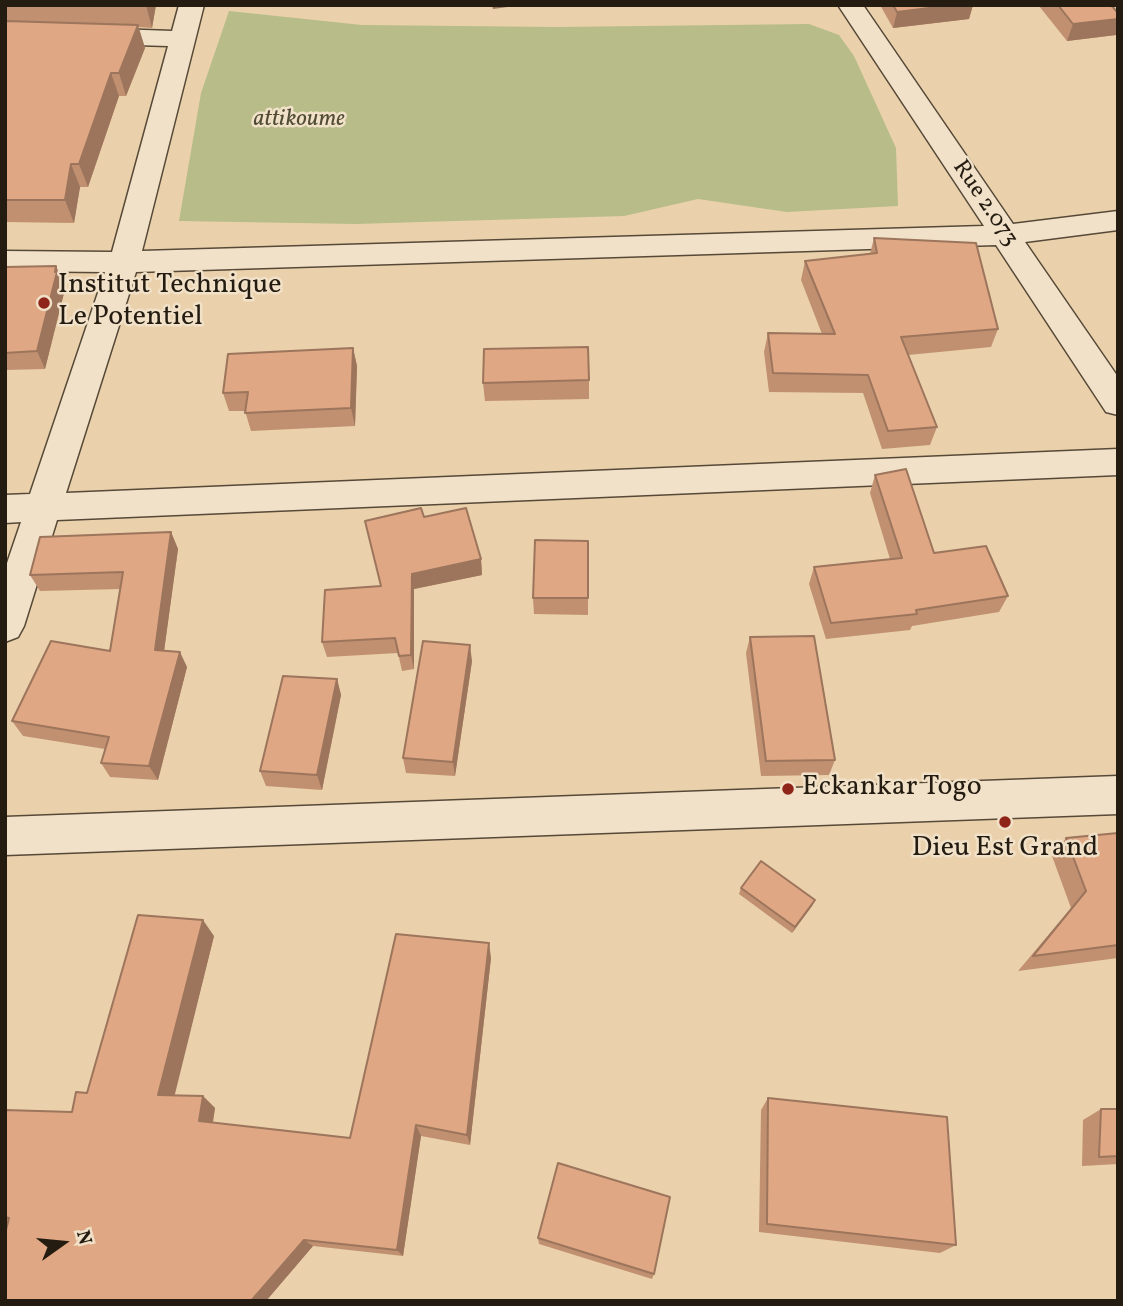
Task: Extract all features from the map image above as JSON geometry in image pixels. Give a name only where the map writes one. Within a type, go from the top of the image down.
[{"type":"street","points":[[5,626],[124,262],[192,5]]},
{"type":"street","name":"Rue 2.073","points":[[850,5],[1118,403]]},
{"type":"street","points":[[5,33],[183,39]]},
{"type":"street","points":[[5,261],[124,262],[1004,235],[1118,220]]},
{"type":"street","points":[[5,509],[1118,462]]},
{"type":"street","points":[[5,836],[1118,795]]},
{"type":"green space","name":"attikoume","points":[[229,11],[362,25],[557,27],[809,24],[839,35],[854,56],[896,148],[898,206],[787,212],[698,199],[624,216],[355,224],[179,221],[201,93]]},
{"type":"building","points":[[893,5],[953,5],[897,12]]},
{"type":"building","points":[[1058,5],[1111,5],[1118,13],[1118,19],[1073,24]]},
{"type":"building","points":[[5,21],[138,25],[119,73],[111,73],[79,164],[71,164],[65,200],[5,200]]},
{"type":"building","points":[[874,238],[976,243],[998,329],[901,337],[937,427],[888,431],[868,375],[773,373],[768,333],[835,334],[805,261],[877,253]]},
{"type":"building","points":[[56,266],[57,272],[37,351],[5,353],[5,267]]},
{"type":"building","points":[[588,347],[589,380],[483,383],[484,349]]},
{"type":"building","points":[[353,348],[351,408],[245,413],[248,392],[223,393],[228,354]]},
{"type":"building","points":[[906,469],[934,553],[986,546],[1008,596],[916,610],[917,614],[831,623],[814,567],[902,558],[875,475]]},
{"type":"building","points":[[421,508],[424,517],[466,508],[481,559],[412,574],[411,655],[399,656],[395,638],[322,642],[325,590],[381,586],[365,521]]},
{"type":"building","points":[[171,532],[155,650],[180,652],[149,766],[101,763],[109,737],[12,721],[51,641],[110,651],[123,572],[30,575],[40,537]]},
{"type":"building","points":[[535,540],[588,541],[588,598],[533,598]]},
{"type":"building","points":[[814,636],[835,760],[766,761],[750,637]]},
{"type":"building","points":[[423,641],[470,645],[453,762],[403,758]]},
{"type":"building","points":[[283,676],[337,679],[317,775],[260,771]]},
{"type":"building","points":[[1118,833],[1118,945],[1033,956],[1086,891],[1066,838]]},
{"type":"building","points":[[761,861],[815,900],[795,927],[741,888]]},
{"type":"building","points":[[138,915],[203,920],[158,1095],[203,1096],[199,1121],[350,1138],[396,934],[489,943],[467,1135],[416,1125],[397,1250],[304,1240],[251,1301],[5,1301],[5,1234],[9,1218],[5,1217],[5,1110],[72,1112],[76,1092],[87,1093]]},
{"type":"building","points":[[768,1098],[947,1117],[956,1245],[767,1224]]},
{"type":"building","points":[[1101,1109],[1118,1109],[1118,1156],[1099,1157]]},
{"type":"building","points":[[558,1163],[670,1197],[654,1274],[538,1238]]},
{"type":"place","name":"Institut Technique Le Potentiel","points":[[44,303]]},
{"type":"place","name":"Eckankar Togo","points":[[788,789]]},
{"type":"place","name":"Dieu Est Grand","points":[[1005,822]]}]
